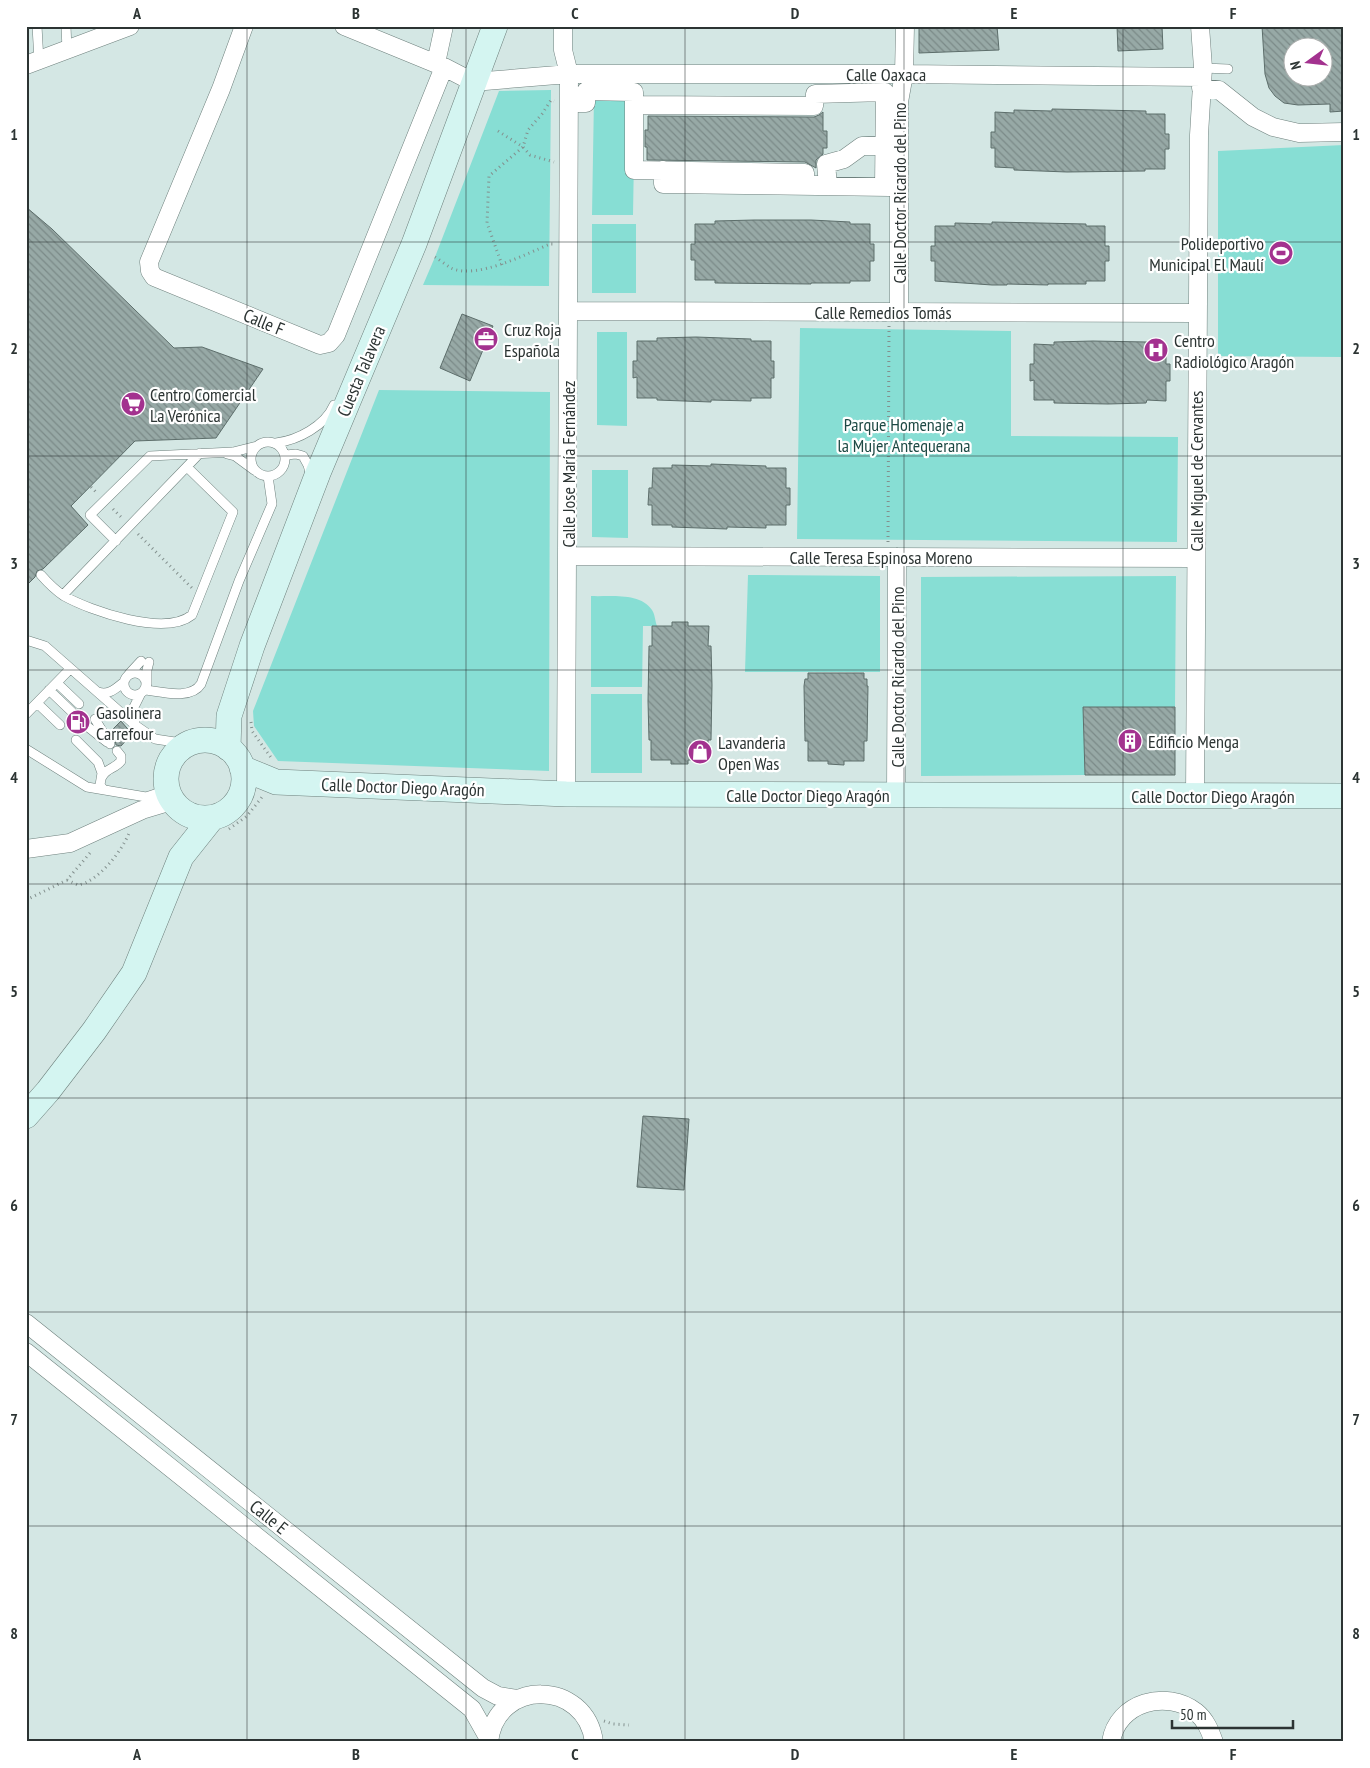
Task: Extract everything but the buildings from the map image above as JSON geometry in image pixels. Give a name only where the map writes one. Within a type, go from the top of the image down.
[{"type":"main road","name":"Cuesta Talavera","points":[[228,748],[228,716],[252,646],[393,280],[495,26]]},
{"type":"main road","name":"Cuesta Talavera","points":[[196,742],[228,716]]},
{"type":"main road","points":[[172,800],[188,814],[200,818],[212,818],[224,813],[234,805],[241,794],[244,780],[242,768],[237,757],[228,748],[217,742],[196,742],[177,752],[169,764],[166,777],[172,800],[181,856]]},
{"type":"main road","name":"Calle Doctor Diego Aragón","points":[[242,768],[272,782],[566,794],[1344,796]]},
{"type":"main road","name":"Calle Doctor Diego Aragón","points":[[241,794],[272,782]]},
{"type":"main road","points":[[26,1116],[48,1091],[94,1031],[134,973],[181,856],[212,818]]},
{"type":"street","points":[[32,63],[130,26]]},
{"type":"street","name":"Calle F","points":[[244,26],[221,89],[149,262],[150,271],[154,277],[160,280],[320,345],[328,343],[336,335],[440,65]]},
{"type":"street","points":[[344,26],[440,65],[473,82]]},
{"type":"street","points":[[440,65],[444,26]]},
{"type":"street","name":"Calle Jose María Fernández","points":[[563,26],[563,50],[569,74],[566,794]]},
{"type":"street","name":"Calle Doctor Ricardo del Pino","points":[[894,312],[899,102],[904,74],[905,26]]},
{"type":"street","name":"Calle Miguel de Cervantes","points":[[1195,796],[1198,135],[1202,78],[1200,26]]},
{"type":"street","name":"Calle Oaxaca","points":[[473,82],[569,74],[904,74],[1202,78],[1252,117],[1273,127],[1299,134],[1344,132]]},
{"type":"street","points":[[569,103],[586,103],[586,91],[634,92],[634,105],[634,170],[663,170],[711,178],[887,187],[885,92],[815,94],[814,106],[634,105]]},
{"type":"street","points":[[754,179],[805,173],[806,185],[828,185],[826,164],[844,159],[862,146],[887,145]]},
{"type":"street","name":"Calle Remedios Tomás","points":[[568,310],[1197,313]]},
{"type":"street","name":"Calle Teresa Espinosa Moreno","points":[[567,556],[1195,558]]},
{"type":"street","name":"Calle Doctor Ricardo del Pino","points":[[893,557],[896,796]]},
{"type":"street","points":[[26,849],[70,843],[172,800]]},
{"type":"street","name":"Calle E","points":[[26,1323],[483,1688],[498,1696],[517,1699]]},
{"type":"street","name":"Calle E","points":[[26,1352],[472,1709],[489,1740]]},
{"type":"street","points":[[489,1740],[491,1730],[506,1707],[517,1699],[534,1694],[545,1694],[565,1699],[581,1712],[587,1720],[594,1742]]},
{"type":"street","points":[[1111,1742],[1118,1722],[1131,1710],[1147,1702],[1164,1700],[1182,1703],[1197,1713],[1208,1727],[1214,1742]]},
{"type":"lane","points":[[32,63],[37,26]]},
{"type":"lane","points":[[66,26],[67,50]]},
{"type":"lane","points":[[1202,78],[1228,70]]},
{"type":"lane","points":[[276,443],[294,438],[322,423],[332,411],[338,396]]},
{"type":"lane","points":[[116,541],[90,515],[150,456],[237,452],[269,441],[282,447],[286,455],[285,463],[281,470],[268,476],[262,476],[235,456],[222,453]]},
{"type":"lane","points":[[254,470],[251,458],[253,450],[257,446]]},
{"type":"lane","points":[[64,595],[200,453]]},
{"type":"lane","points":[[286,455],[296,454],[305,458],[311,473],[310,494]]},
{"type":"lane","points":[[41,575],[52,587],[64,595],[99,612],[122,618],[165,623],[181,622],[187,619],[192,615],[233,512],[187,467]]},
{"type":"lane","points":[[135,725],[134,707],[144,689],[147,670],[145,662],[127,678],[125,690],[129,694],[134,696],[144,689],[186,693],[195,690],[201,684],[239,581],[272,504],[268,476]]},
{"type":"lane","points":[[26,640],[45,646],[135,725],[155,739],[196,742]]},
{"type":"lane","points":[[26,714],[70,669]]},
{"type":"lane","points":[[96,691],[105,694],[135,673],[141,674],[145,678],[144,689]]},
{"type":"lane","points":[[56,683],[79,704]]},
{"type":"lane","points":[[49,690],[72,712]]},
{"type":"lane","points":[[37,703],[60,726]]},
{"type":"lane","points":[[88,727],[110,744],[96,719]]},
{"type":"lane","points":[[76,740],[95,758],[101,768],[100,785],[104,790]]},
{"type":"lane","points":[[26,749],[87,788],[172,800]]},
{"type":"lane","points":[[101,778],[105,771],[118,765],[121,761],[121,756],[117,751]]},
{"type":"path","points":[[502,265],[487,223],[490,176],[523,147],[528,130],[551,100],[569,103]]},
{"type":"path","points":[[498,132],[523,147],[530,155],[557,163],[569,163]]},
{"type":"path","points":[[436,256],[452,268],[468,271],[502,265],[550,244],[569,246]]},
{"type":"path","points":[[893,557],[894,312]]},
{"type":"path","points":[[91,487],[200,595]]},
{"type":"path","points":[[67,880],[73,884],[81,884],[99,873],[128,837],[132,824],[131,816]]},
{"type":"path","points":[[26,900],[67,880],[94,847],[96,839],[94,832]]},
{"type":"green space","points":[[551,90],[549,286],[423,285],[499,91]]},
{"type":"green space","points":[[594,97],[635,97],[633,215],[592,215]]},
{"type":"green space","name":"Polideportivo Municipal El Maulí","points":[[1344,145],[1344,357],[1218,356],[1218,151]]},
{"type":"green space","points":[[592,224],[636,224],[636,293],[592,293]]},
{"type":"green space","name":"Parque Homenaje a la Mujer Antequerana","points":[[800,328],[1011,331],[1011,436],[1178,437],[1177,542],[797,539]]},
{"type":"green space","points":[[597,332],[627,332],[627,426],[597,425]]},
{"type":"green space","points":[[379,390],[550,392],[549,771],[278,761],[254,726],[253,711]]},
{"type":"green space","points":[[592,470],[628,470],[628,538],[592,537]]},
{"type":"green space","points":[[748,575],[880,576],[880,672],[745,672]]},
{"type":"green space","points":[[1176,576],[1175,707],[1083,707],[1085,775],[921,776],[921,577]]},
{"type":"green space","points":[[591,596],[615,596],[640,600],[647,604],[653,612],[657,626],[643,626],[642,687],[591,687]]},
{"type":"green space","points":[[591,694],[642,694],[642,773],[591,773]]},
{"type":"place","name":"Polideportivo Municipal El Maulí","points":[[1281,253]]},
{"type":"place","name":"Cruz Roja Española","points":[[486,339]]},
{"type":"place","name":"Centro Radiológico Aragón","points":[[1156,350]]},
{"type":"place","name":"Centro Comercial La Verónica","points":[[133,404]]},
{"type":"place","name":"Gasolinera Carrefour","points":[[78,722]]},
{"type":"place","name":"Edificio Menga","points":[[1130,741]]},
{"type":"place","name":"Lavanderia Open Was","points":[[700,752]]}]
